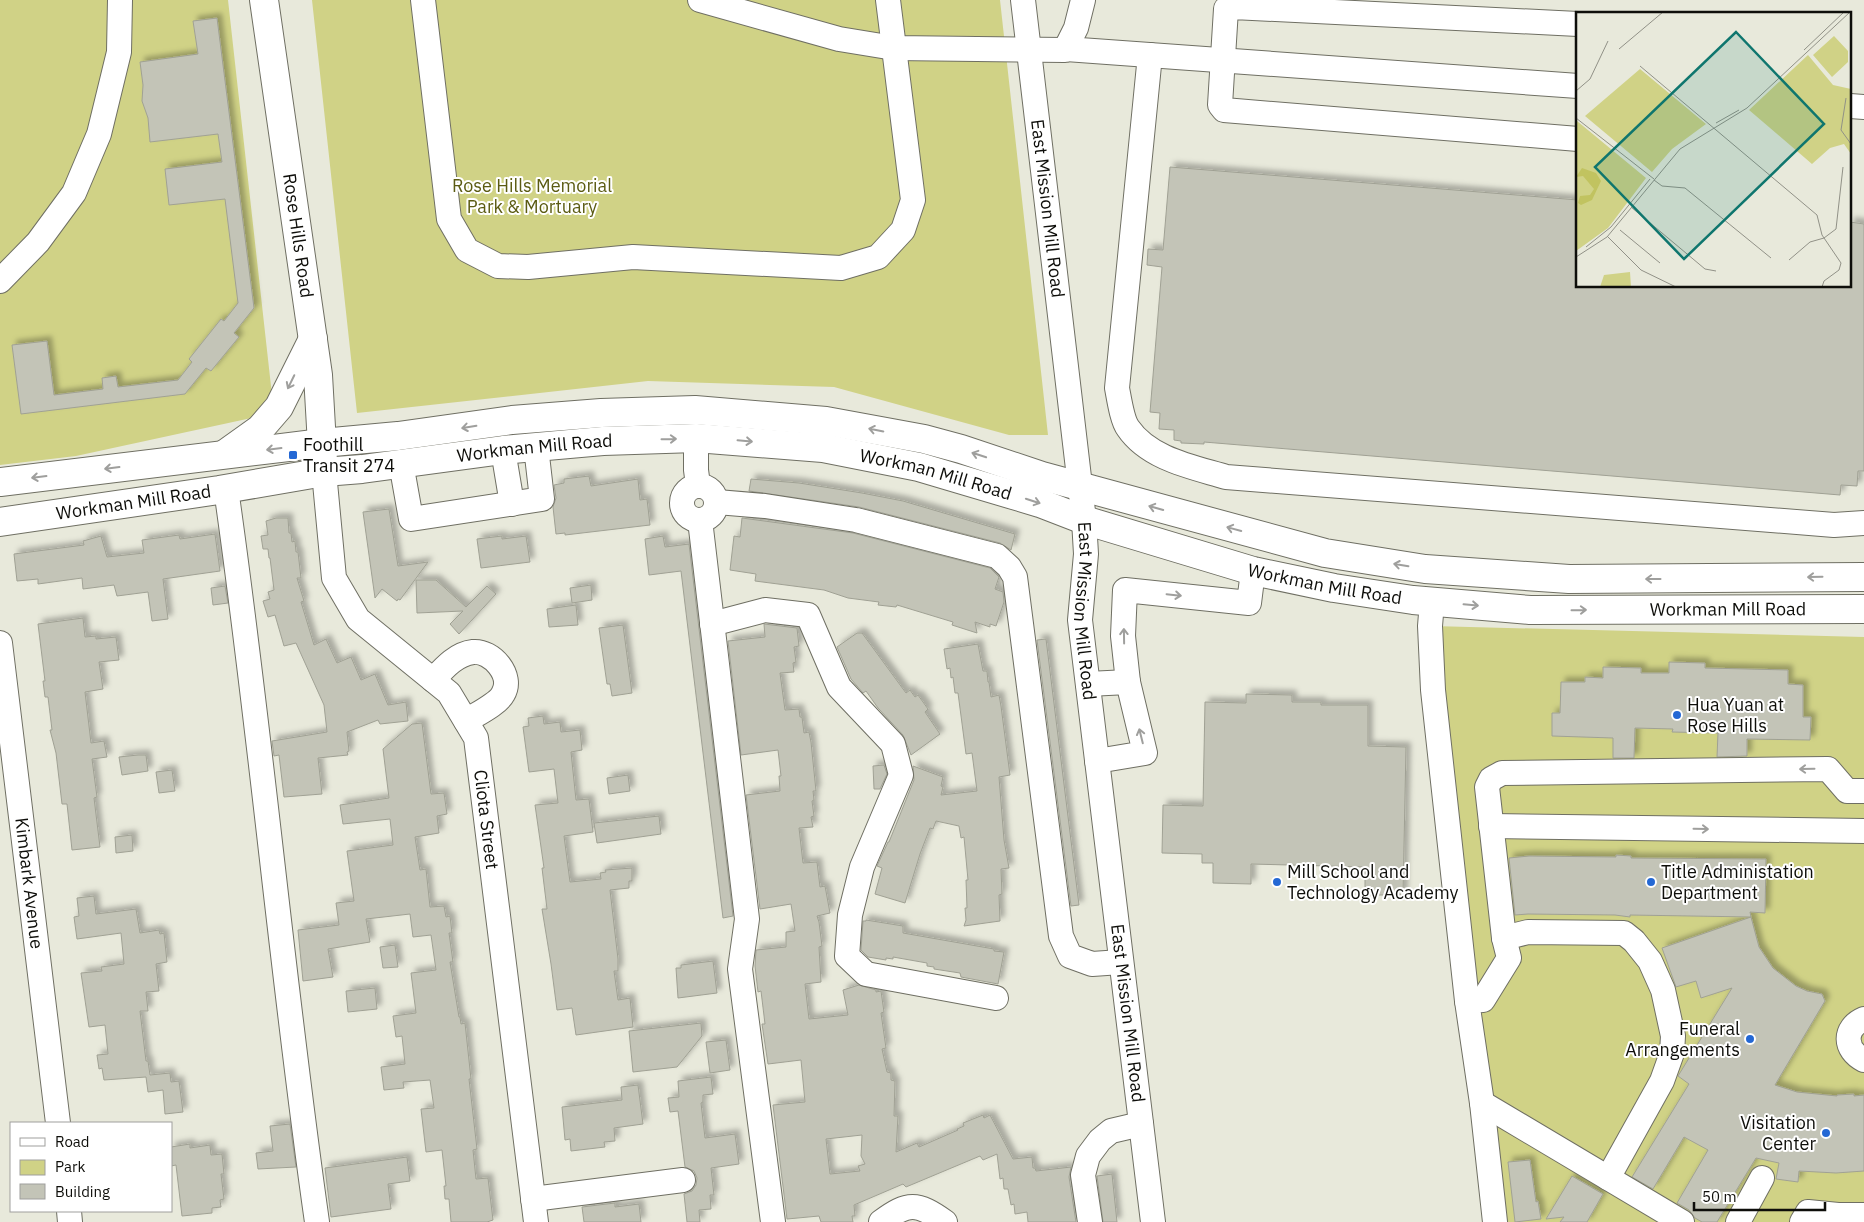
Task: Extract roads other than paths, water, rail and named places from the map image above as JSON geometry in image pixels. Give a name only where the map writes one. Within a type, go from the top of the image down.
[{"type":"main road","name":"Rose Hills Road","points":[[264,0],[318,375],[324,472]]},
{"type":"main road","points":[[224,455],[260,428],[279,407],[313,339]]},
{"type":"main road","points":[[536,447],[541,434],[559,426],[676,417],[695,410]]},
{"type":"main road","name":"Workman Mill Road","points":[[0,482],[537,418],[601,413],[695,410],[826,421],[924,439],[1080,486],[1325,553],[1425,569],[1569,579],[1864,577]]},
{"type":"main road","name":"Workman Mill Road","points":[[0,522],[226,489],[324,472],[503,450],[603,441],[696,438],[823,448],[919,466],[1040,504],[1084,520],[1252,571],[1334,588],[1422,601],[1530,610],[1864,609]]},
{"type":"main road","points":[[1422,601],[1419,588],[1430,584],[1469,588],[1529,589],[1549,586],[1569,579]]},
{"type":"street","points":[[0,281],[38,242],[74,193],[98,134],[119,52],[120,0]]},
{"type":"street","points":[[423,0],[449,218],[467,250],[498,266],[528,267],[633,257],[841,268],[878,257],[903,230],[913,200],[888,0]]},
{"type":"street","points":[[700,0],[839,39],[894,48],[1066,49],[1576,86]]},
{"type":"street","name":"East Mission Mill Road","points":[[1023,0],[1084,520],[1086,554],[1080,620],[1153,1222]]},
{"type":"street","points":[[1066,49],[1076,28],[1083,0]]},
{"type":"street","points":[[1576,24],[1233,7],[1226,9],[1220,105],[1224,110],[1576,139]]},
{"type":"street","points":[[1150,55],[1117,388],[1127,427],[1143,445],[1171,459],[1226,477],[1834,525],[1864,523]]},
{"type":"street","points":[[696,438],[697,478],[692,487],[682,496],[681,503],[687,516],[700,520],[712,515],[717,502],[711,490],[697,478]]},
{"type":"street","points":[[401,464],[411,519],[542,499],[536,447]]},
{"type":"street","points":[[503,450],[512,504]]},
{"type":"street","name":"Cliota Street","points":[[324,472],[334,578],[358,619],[449,693],[476,738],[536,1222]]},
{"type":"street","points":[[226,489],[243,603],[281,940],[317,1222]]},
{"type":"street","points":[[717,502],[765,506],[856,520],[998,556],[1009,566],[1015,577],[1061,936],[1070,956],[1092,964],[1121,962]]},
{"type":"street","points":[[700,520],[747,919],[740,970],[773,1222]]},
{"type":"street","points":[[1097,761],[1145,753],[1128,682],[1123,636],[1126,590],[1249,603],[1252,571]]},
{"type":"street","points":[[1422,601],[1430,626],[1433,690],[1467,1001],[1482,1103],[1495,1222]]},
{"type":"street","points":[[712,624],[765,610],[808,616],[840,687],[893,744],[901,775],[862,867],[850,915],[847,956],[866,974],[996,998]]},
{"type":"street","name":"Kimbark Avenue","points":[[0,643],[58,1122]]},
{"type":"street","points":[[433,680],[450,662],[474,652],[489,654],[496,661],[506,683],[503,695],[466,721]]},
{"type":"street","points":[[1088,684],[1128,682]]},
{"type":"street","points":[[1467,1001],[1483,1000],[1509,958],[1504,938],[1487,787],[1491,779],[1502,773],[1828,769],[1848,791],[1864,791]]},
{"type":"street","points":[[1492,826],[1864,831]]},
{"type":"street","points":[[1504,938],[1528,932],[1624,933],[1634,941],[1650,961],[1663,990],[1673,1036],[1672,1053],[1662,1081],[1608,1178]]},
{"type":"street","points":[[1864,1019],[1852,1027],[1848,1040],[1853,1052],[1864,1060]]},
{"type":"street","points":[[1482,1103],[1682,1222]]},
{"type":"street","points":[[1090,1222],[1084,1175],[1088,1156],[1100,1140],[1111,1131],[1141,1124]]},
{"type":"street","points":[[1738,1222],[1762,1178]]},
{"type":"street","points":[[533,1199],[683,1180]]},
{"type":"street","points":[[881,1222],[906,1206],[921,1208],[945,1222]]},
{"type":"street","points":[[1802,1222],[1808,1212],[1864,1215]]},
{"type":"place","name":"Foothill Transit 274","points":[[293,455]]},
{"type":"place","name":"Hua Yuan at Rose Hills","points":[[1677,715]]},
{"type":"place","name":"Mill School and Technology Academy","points":[[1277,882]]},
{"type":"place","name":"Title Administation Department","points":[[1651,882]]},
{"type":"place","name":"Funeral Arrangements","points":[[1750,1039]]},
{"type":"place","name":"Visitation Center","points":[[1826,1133]]},
{"type":"park label","name":"Rose Hills Memorial Park & Mortuary","points":[[532,196]]}]
